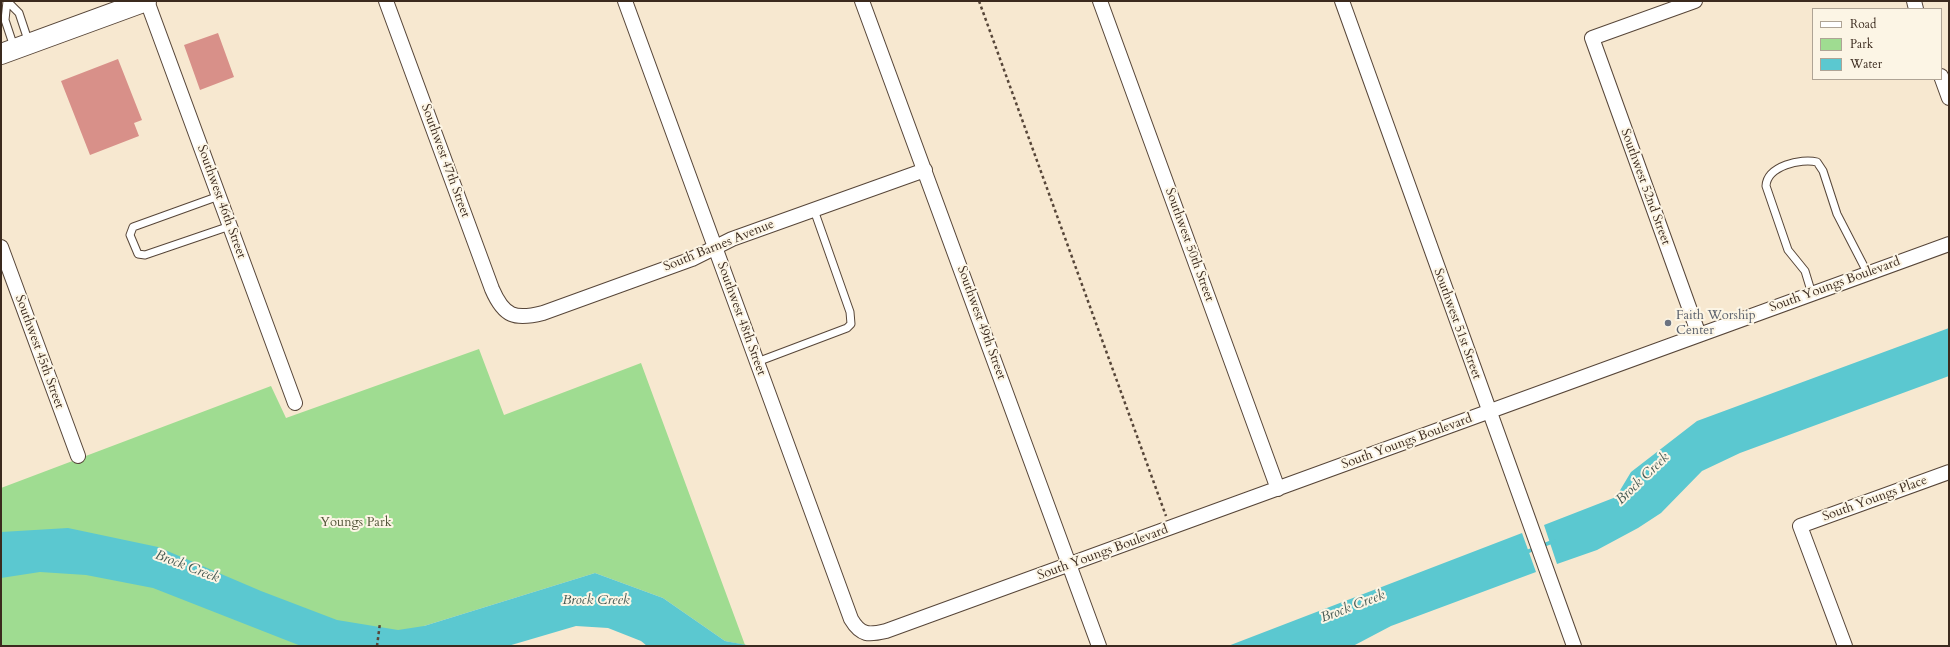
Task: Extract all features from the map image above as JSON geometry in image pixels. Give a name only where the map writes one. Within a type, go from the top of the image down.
[{"type":"main road","points":[[15,49],[146,1]]},
{"type":"street","name":"Southwest 46th Street","points":[[146,1],[295,403]]},
{"type":"street","name":"Southwest 47th Street","points":[[386,1],[492,289],[505,312],[513,316]]},
{"type":"street","name":"Southwest 48th Street","points":[[625,1],[851,619],[856,628],[864,633]]},
{"type":"street","name":"Southwest 49th Street","points":[[862,1],[1099,646]]},
{"type":"street","name":"Southwest 50th Street","points":[[1100,1],[1278,489]]},
{"type":"street","name":"Southwest 51st Street","points":[[1342,1],[1574,646]]},
{"type":"street","name":"Southwest 52nd Street","points":[[1695,1],[1592,38],[1699,335]]},
{"type":"street","points":[[1942,79],[1949,98]]},
{"type":"street","name":"South Barnes Avenue","points":[[513,316],[530,316],[543,313],[692,259],[732,239],[925,170]]},
{"type":"street","name":"South Youngs Boulevard","points":[[864,633],[873,634],[886,631],[1069,566],[1949,244]]},
{"type":"street","name":"Southwest 45th Street","points":[[1,247],[4,265],[78,456]]},
{"type":"street","name":"South Youngs Place","points":[[1845,646],[1800,526],[1949,472]]},
{"type":"lane","points":[[1,5],[7,1]]},
{"type":"lane","points":[[7,1],[19,13],[15,49]]},
{"type":"lane","points":[[7,1],[5,20],[15,49]]},
{"type":"lane","points":[[1812,294],[1805,271],[1788,250],[1766,186],[1766,181],[1776,170],[1793,163],[1808,160],[1817,162],[1823,171],[1836,214],[1868,274]]},
{"type":"lane","points":[[218,196],[133,227],[130,235],[138,254],[145,255],[230,226]]},
{"type":"lane","points":[[757,362],[847,328],[851,324],[850,312],[814,210]]},
{"type":"path","points":[[980,1],[1171,528]]},
{"type":"path","points":[[377,646],[380,623]]},
{"type":"green space","name":"Youngs Park","points":[[479,349],[504,415],[641,363],[745,645],[725,641],[663,598],[595,573],[424,626],[425,646],[1,646],[1,488],[271,386],[286,418]]},
{"type":"water","name":"Brock Creek","points":[[1949,328],[1949,376],[1740,453],[1702,471],[1661,513],[1638,528],[1597,550],[1557,564],[1544,525],[1616,497],[1631,472],[1697,421]]},
{"type":"water","name":"Brock Creek","points":[[68,528],[158,547],[261,591],[337,620],[398,630],[424,626],[595,573],[663,598],[725,641],[752,646],[647,646],[641,641],[608,628],[576,626],[508,646],[301,646],[153,588],[86,575],[40,572],[1,578],[1,532]]},
{"type":"water","name":"Brock Creek","points":[[1522,533],[1536,572],[1391,626],[1353,646],[1228,646]]},
{"type":"building","points":[[218,33],[234,77],[200,90],[184,45]]},
{"type":"building","points":[[118,59],[142,120],[134,123],[139,136],[90,155],[61,81]]},
{"type":"waterway","name":"Brock Creek","points":[[1524,553],[1554,541]]},
{"type":"place","name":"Faith Worship Center","points":[[1668,323]]}]
